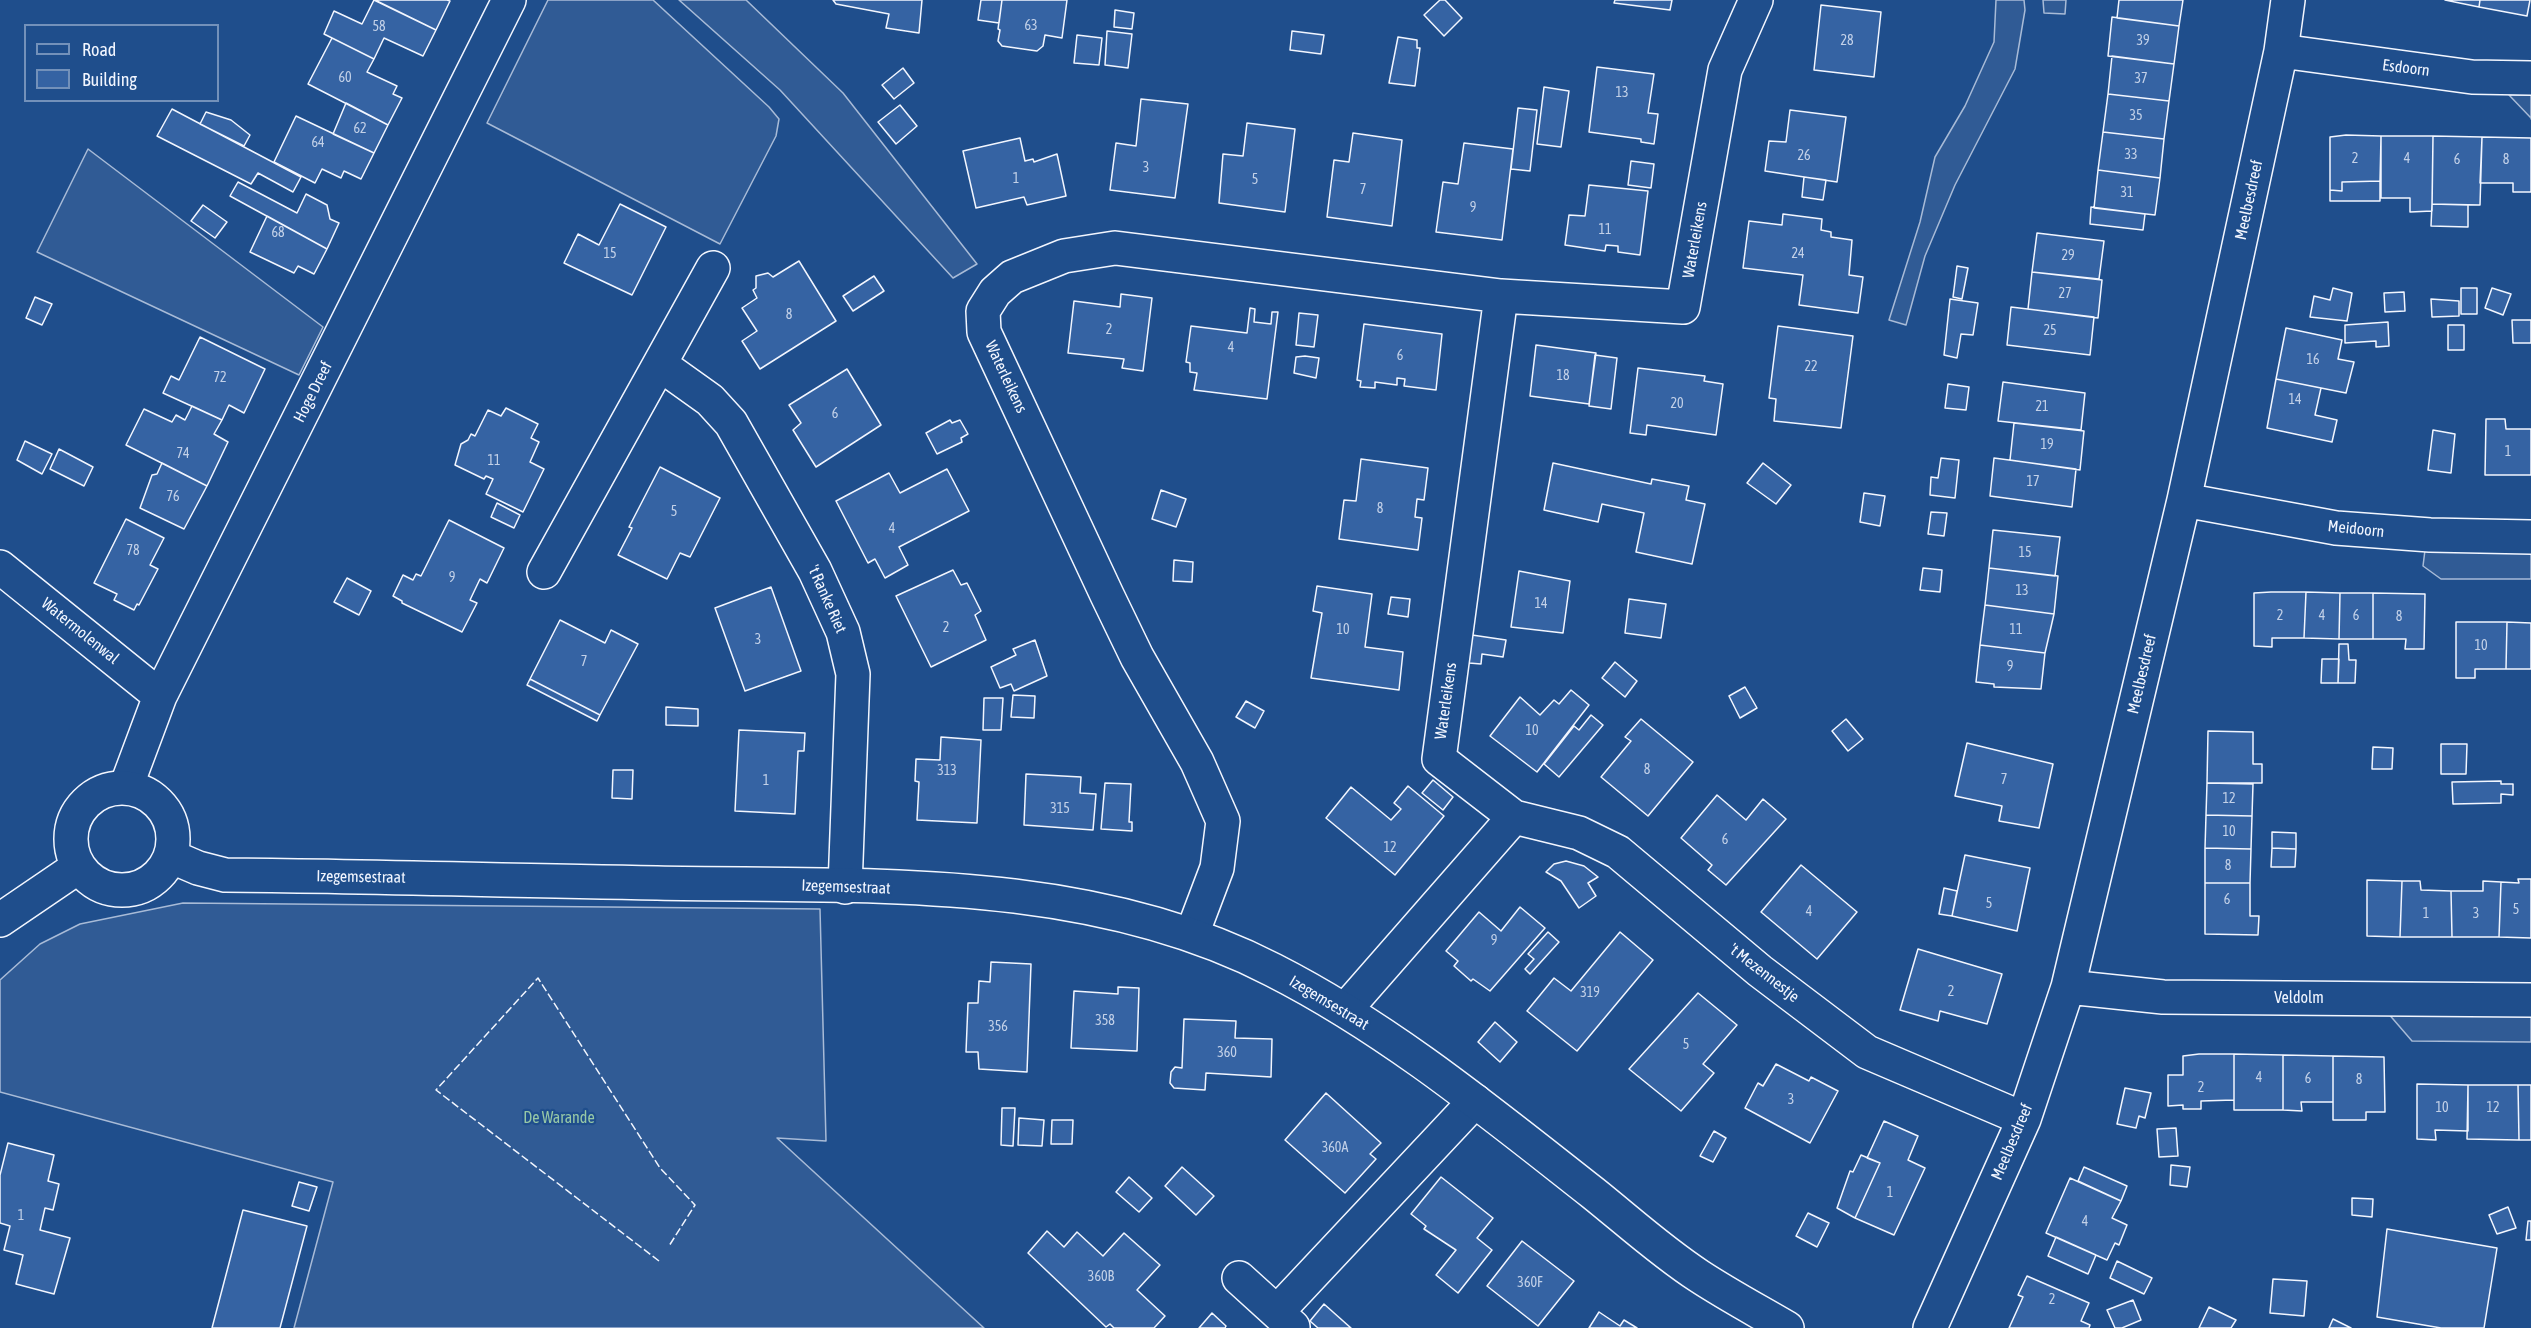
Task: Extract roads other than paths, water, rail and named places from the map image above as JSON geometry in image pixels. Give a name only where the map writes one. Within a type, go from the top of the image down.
[{"type":"street","name":"Hoge Dreef","points":[[126,788],[160,696],[509,0]]},
{"type":"street","name":"Waterleikens","points":[[1192,934],[1217,868],[1223,821],[1197,762],[1137,657],[984,332],[983,311],[994,292],[1012,277],[1064,256],[1115,248],[1502,296],[1683,307],[1725,70],[1756,0]]},
{"type":"street","name":"Meelbesdreef","points":[[1930,1328],[2024,1119],[2068,987],[2184,500],[2281,51],[2288,0]]},
{"type":"street","name":"Esdoorn","points":[[2281,51],[2472,76],[2531,78]]},
{"type":"street","points":[[544,572],[713,268]]},
{"type":"street","name":"Waterleikens","points":[[1502,296],[1439,759],[1514,817]]},
{"type":"street","name":"'t Ranke Riet","points":[[661,365],[710,400],[731,423],[815,571],[843,632],[854,674],[845,886]]},
{"type":"street","name":"Meidoorn","points":[[2184,500],[2336,528],[2430,535],[2531,537]]},
{"type":"street","name":"Watermolenwal","points":[[0,567],[160,696]]},
{"type":"street","points":[[126,788],[145,793],[164,811],[173,836],[171,855],[159,876],[144,886],[128,891],[110,890],[94,883],[78,867],[71,850],[71,832],[76,815],[92,797],[108,789],[126,788]]},
{"type":"street","points":[[1345,1010],[1514,817]]},
{"type":"street","name":"'t Mezennestje","points":[[1514,817],[1579,833],[1617,852],[1760,971],[1867,1052],[2024,1119]]},
{"type":"street","name":"Izegemsestraat","points":[[171,855],[198,868],[225,875],[845,886],[965,892],[1031,899],[1135,916],[1192,934],[1270,968],[1345,1010],[1475,1101],[1698,1275],[1787,1328]]},
{"type":"street","points":[[0,920],[78,867]]},
{"type":"street","name":"Veldolm","points":[[2068,987],[2163,997],[2531,1000]]},
{"type":"street","points":[[1239,1278],[1285,1320],[1475,1101]]},
{"type":"park label","name":"De Warande","points":[[559,1118]]}]
